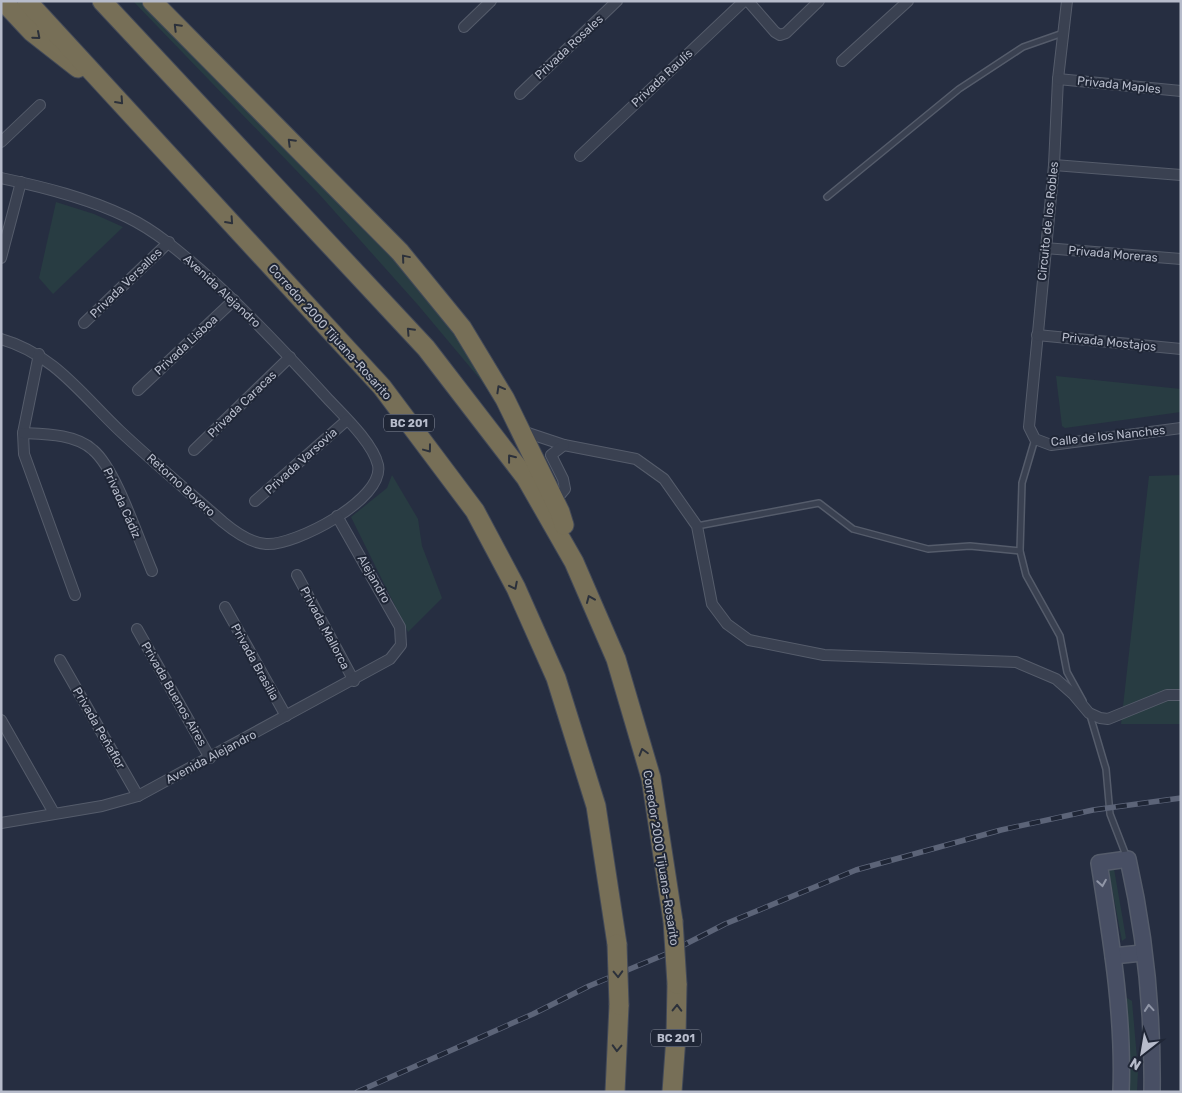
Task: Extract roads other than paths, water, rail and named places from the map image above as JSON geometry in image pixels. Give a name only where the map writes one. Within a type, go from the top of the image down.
[{"type":"highway","points":[[3,1],[32,32],[68,62],[105,84]]},
{"type":"highway","name":"Corredor 2000 Tijuana-Rosarito","points":[[27,1],[382,388],[475,512],[516,588],[556,678],[596,806],[617,944],[619,1005],[615,1092]]},
{"type":"highway","points":[[102,1],[426,348],[549,505]]},
{"type":"highway","points":[[152,1],[400,252],[462,328],[486,365],[519,430],[549,505]]},
{"type":"highway","name":"Corredor 2000 Tijuana-Rosarito","points":[[549,505],[560,512],[574,562],[616,659],[650,778],[673,921],[677,984],[672,1092]]},
{"type":"street","points":[[464,27],[490,1]]},
{"type":"street","name":"Privada Rosales","points":[[520,94],[618,1]]},
{"type":"street","points":[[746,1],[780,35],[786,33],[819,1]]},
{"type":"street","name":"Privada Raulís","points":[[580,156],[746,1]]},
{"type":"street","points":[[842,61],[908,1]]},
{"type":"street","name":"Circuito de los Robles","points":[[1035,439],[1029,427],[1054,165],[1058,79],[1067,1]]},
{"type":"street","name":"Privada Maples","points":[[1058,79],[1181,91]]},
{"type":"street","points":[[1,142],[40,105]]},
{"type":"street","points":[[1054,165],[1181,175]]},
{"type":"street","name":"Avenida Alejandro","points":[[1,178],[21,182],[98,205],[128,217],[169,242],[234,300],[290,357],[347,420],[373,452],[379,472],[375,482]]},
{"type":"street","points":[[1,258],[21,182]]},
{"type":"street","name":"Privada Versalles","points":[[84,323],[169,242]]},
{"type":"street","name":"Privada Moreras","points":[[1045,248],[1181,259]]},
{"type":"street","name":"Privada Lisboa","points":[[138,390],[234,300]]},
{"type":"street","name":"Privada Mostajos","points":[[1037,334],[1181,349]]},
{"type":"street","name":"Retorno Boyero","points":[[1,339],[40,354],[57,368],[121,432],[236,533],[265,544],[278,543],[307,533],[359,501],[375,482]]},
{"type":"street","points":[[40,354],[23,433],[24,454],[75,595]]},
{"type":"street","name":"Privada Caracas","points":[[194,450],[290,357]]},
{"type":"street","name":"Privada Varsovia","points":[[255,502],[347,420]]},
{"type":"street","name":"Calle de los Nanches","points":[[1035,439],[1050,445],[1181,428]]},
{"type":"street","points":[[519,430],[564,445],[636,459],[664,479],[697,526],[712,604],[727,624],[749,640],[824,655],[1016,662],[1056,679],[1073,694],[1089,713],[1100,718],[1108,719],[1167,694],[1181,695]]},
{"type":"street","name":"Privada Cádiz","points":[[23,433],[56,435],[82,442],[93,449],[108,468],[152,571]]},
{"type":"street","points":[[549,505],[565,489],[563,479],[551,455],[564,445]]},
{"type":"street","name":"Alejandro","points":[[337,516],[395,615],[400,627],[401,645]]},
{"type":"street","name":"Privada Mallorca","points":[[297,575],[354,681]]},
{"type":"street","name":"Privada Brasilia","points":[[225,607],[286,716]]},
{"type":"street","name":"Privada Buenos Aires","points":[[137,629],[210,758]]},
{"type":"street","name":"Avenida Alejandro","points":[[1,822],[102,806],[138,796],[354,681],[390,659],[401,645]]},
{"type":"street","name":"Privada Peñaflor","points":[[60,660],[138,796]]},
{"type":"street","points":[[1,720],[54,813]]},
{"type":"street","points":[[1121,1092],[1122,1066],[1113,956],[1099,863],[1128,859],[1135,890],[1149,1011],[1152,1092]]},
{"type":"street","points":[[1113,956],[1142,953]]},
{"type":"lane","points":[[827,197],[959,89],[1023,47],[1064,33]]},
{"type":"lane","points":[[1035,439],[1022,483],[1020,550],[1026,575],[1060,636],[1067,672],[1089,713],[1106,769],[1110,814],[1128,859]]},
{"type":"lane","points":[[697,526],[819,503],[853,529],[928,549],[970,546],[1020,550]]},
{"type":"railway","points":[[357,1092],[533,1014],[589,986],[666,954],[725,924],[856,870],[1001,830],[1093,810],[1181,798]]}]
